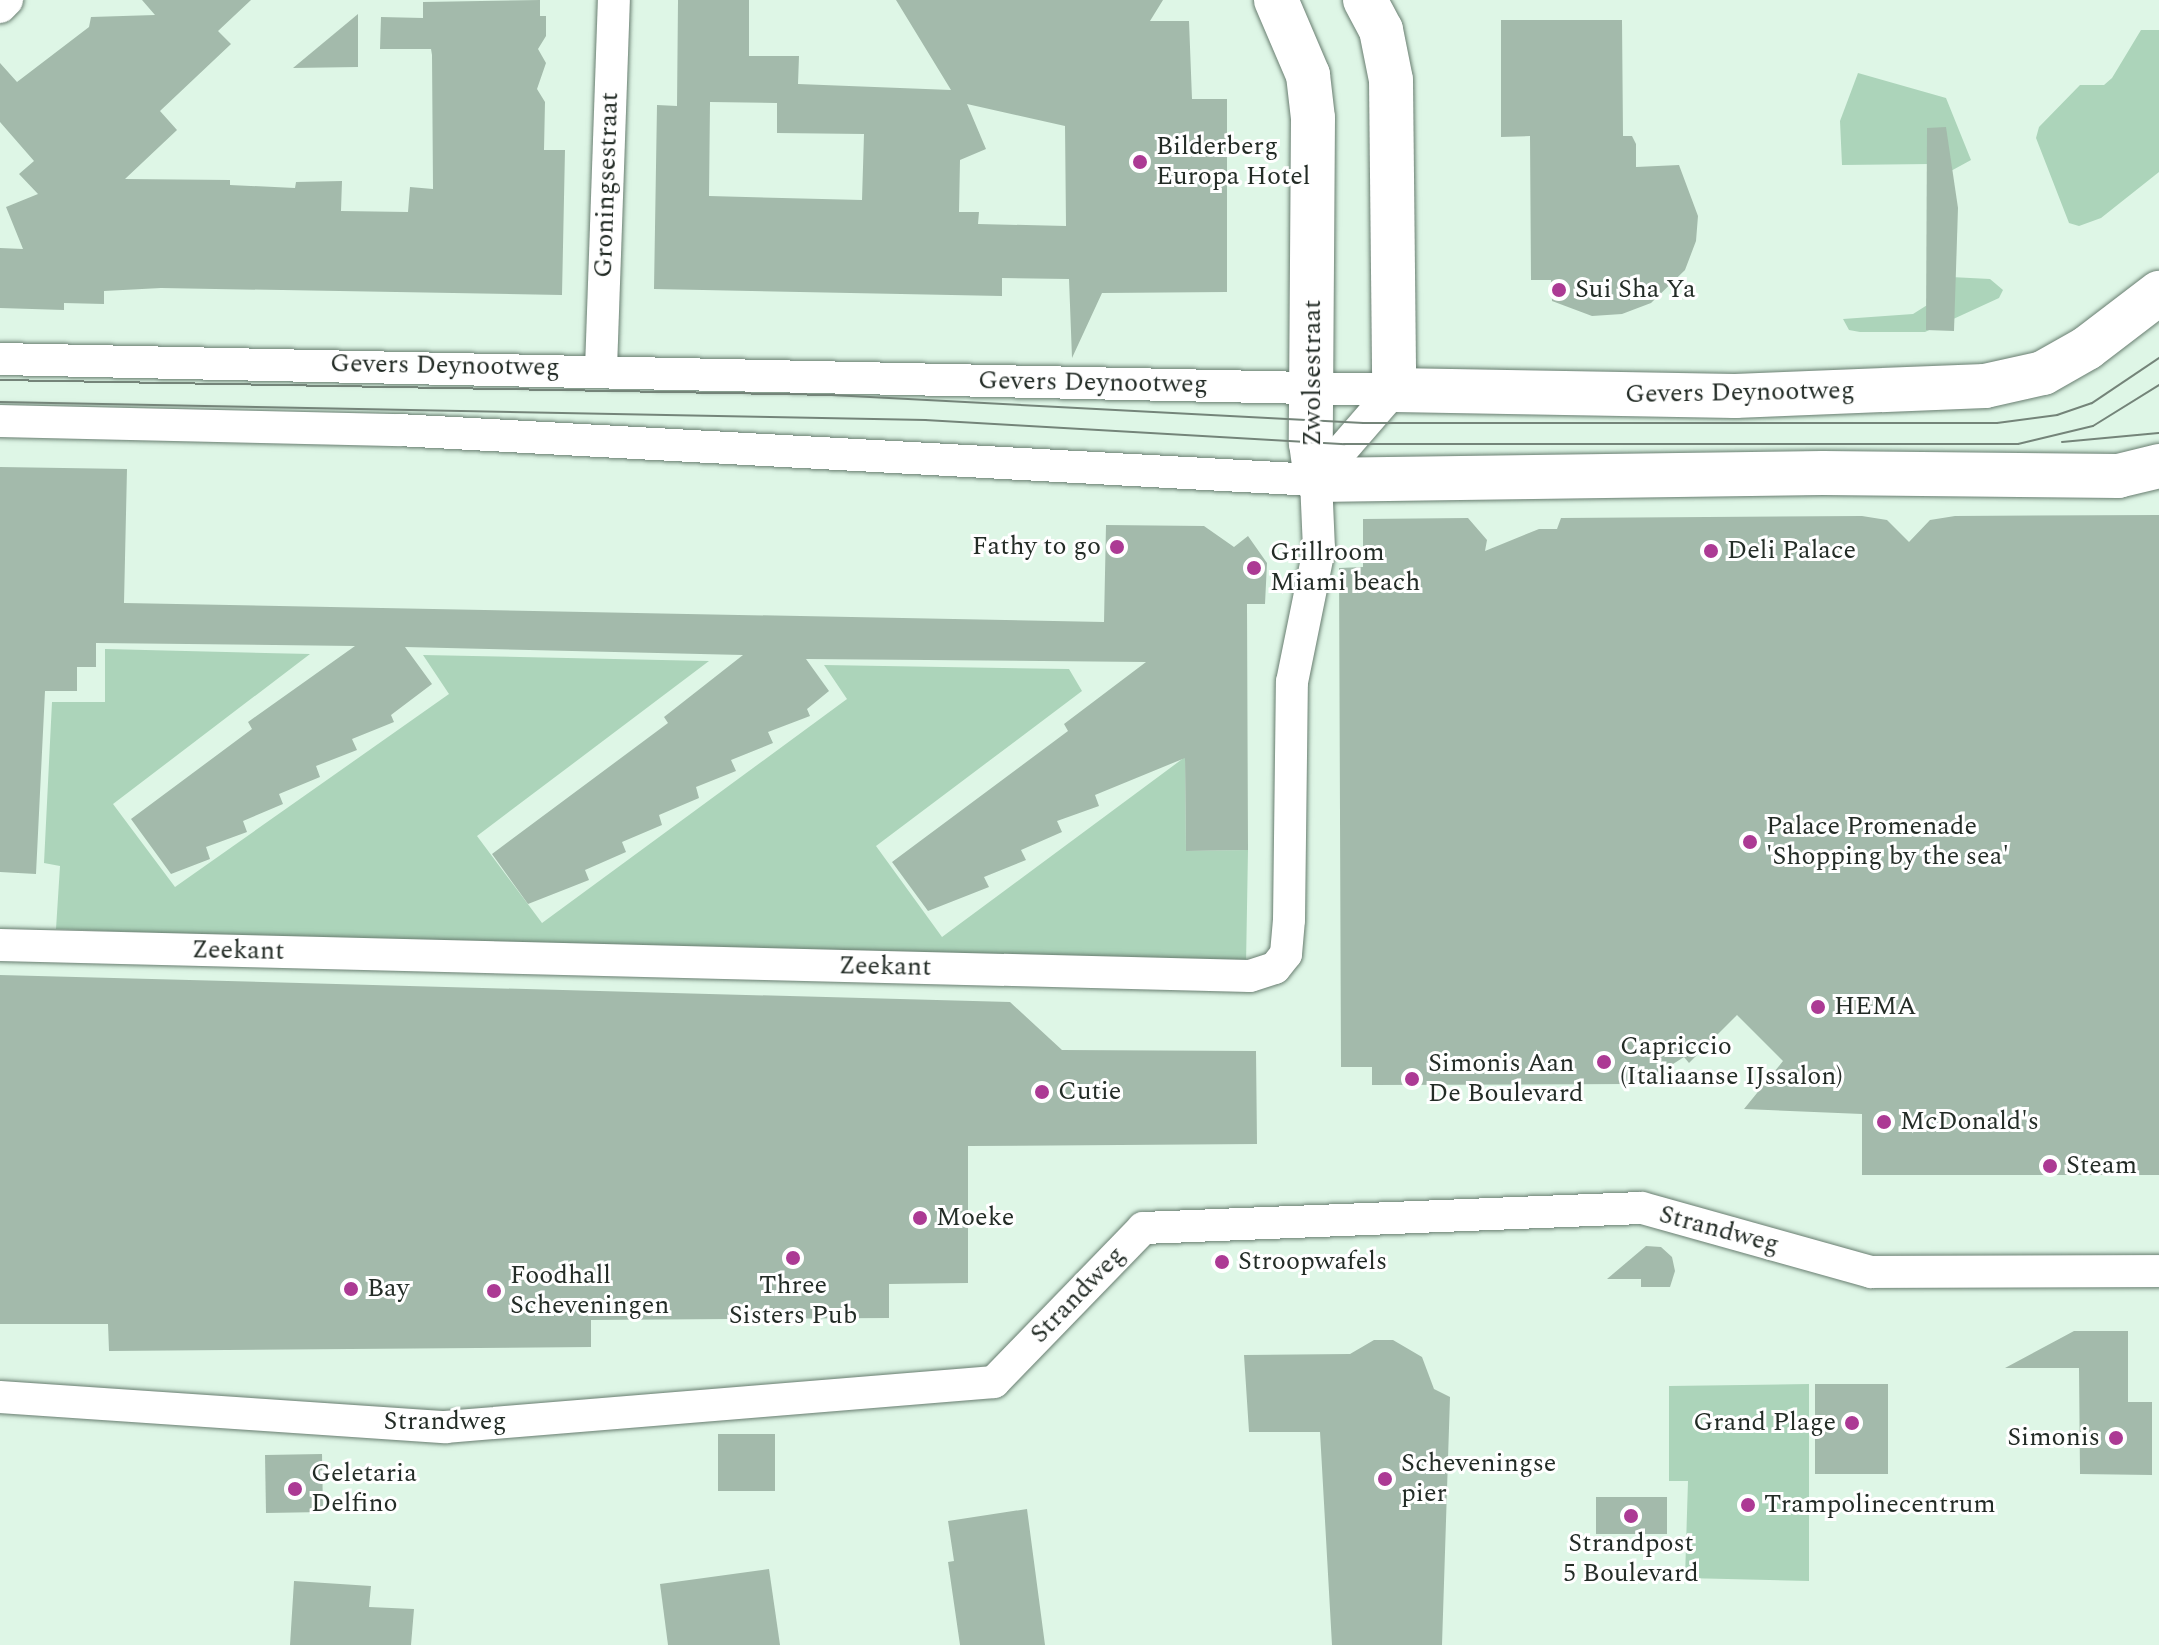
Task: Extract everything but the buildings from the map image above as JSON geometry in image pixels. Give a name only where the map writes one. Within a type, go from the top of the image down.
[{"type":"main road","name":"Zwolsestraat","points":[[1276,0],[1308,75],[1313,118],[1312,389],[1316,480]]},
{"type":"main road","points":[[1365,0],[1381,30],[1391,80],[1394,390]]},
{"type":"main road","name":"Gevers Deynootweg","points":[[1394,390],[1735,396],[1985,386],[2043,373],[2087,348],[2159,293]]},
{"type":"main road","points":[[1316,480],[1823,473],[2118,476],[2159,466]]},
{"type":"street","points":[[0,7],[7,0]]},
{"type":"street","name":"Groningsestraat","points":[[601,369],[614,0]]},
{"type":"street","name":"Gevers Deynootweg","points":[[0,359],[601,369],[1394,390]]},
{"type":"street","name":"Zwolsestraat","points":[[1316,480],[1394,390]]},
{"type":"street","points":[[0,421],[413,431],[1316,480]]},
{"type":"street","name":"Zeekant","points":[[0,945],[1250,976],[1275,968],[1286,954],[1289,920],[1292,682],[1319,549],[1316,480]]},
{"type":"street","name":"Strandweg","points":[[0,1397],[445,1427],[994,1382],[1143,1228],[1642,1208],[1871,1272],[2159,1271]]},
{"type":"green space","points":[[2141,30],[2159,30],[2159,172],[2101,218],[2079,226],[2069,223],[2036,138],[2039,127],[2080,85],[2104,85],[2112,78]]},
{"type":"green space","points":[[1858,73],[1946,98],[1971,160],[1949,172],[1930,164],[1842,165],[1840,121]]},
{"type":"green space","points":[[1931,276],[1990,279],[2003,290],[1999,298],[1925,332],[1849,330],[1843,319],[1913,314],[1932,302]]},
{"type":"green space","points":[[105,649],[310,654],[113,804],[175,887],[449,694],[423,655],[709,661],[477,836],[542,923],[847,699],[824,665],[1069,669],[1082,691],[876,846],[942,937],[1185,757],[1186,851],[1248,850],[1246,965],[953,963],[56,929],[60,866],[44,863],[52,702],[105,702]]},
{"type":"green space","name":"Trampolinecentrum","points":[[1809,1384],[1809,1581],[1685,1578],[1688,1481],[1669,1481],[1669,1386]]},
{"type":"tram line","points":[[0,380],[832,395],[1363,423],[1997,423],[2057,415],[2092,403],[2159,358]]},
{"type":"tram line","points":[[0,402],[926,420],[1344,444],[2018,444],[2093,426],[2159,385]]},
{"type":"tram line","points":[[2062,442],[2159,433]]},
{"type":"place","name":"Bilderberg Europa Hotel","points":[[1140,162]]},
{"type":"place","name":"Sui Sha Ya","points":[[1559,290]]},
{"type":"place","name":"Fathy to go","points":[[1117,547]]},
{"type":"place","name":"Deli Palace","points":[[1711,551]]},
{"type":"place","name":"Grillroom Miami beach","points":[[1254,568]]},
{"type":"place","name":"Palace Promenade 'Shopping by the sea'","points":[[1750,842]]},
{"type":"place","name":"HEMA","points":[[1818,1007]]},
{"type":"place","name":"Capriccio (Italiaanse IJssalon)","points":[[1604,1062]]},
{"type":"place","name":"Simonis Aan De Boulevard","points":[[1412,1079]]},
{"type":"place","name":"Cutie","points":[[1042,1092]]},
{"type":"place","name":"McDonald's","points":[[1884,1122]]},
{"type":"place","name":"Steam","points":[[2050,1166]]},
{"type":"place","name":"Moeke","points":[[920,1218]]},
{"type":"place","name":"Three Sisters Pub","points":[[793,1258]]},
{"type":"place","name":"Stroopwafels","points":[[1222,1262]]},
{"type":"place","name":"Bay","points":[[351,1289]]},
{"type":"place","name":"Foodhall Scheveningen","points":[[494,1291]]},
{"type":"place","name":"Grand Plage","points":[[1852,1423]]},
{"type":"place","name":"Simonis","points":[[2116,1438]]},
{"type":"place","name":"Scheveningse pier","points":[[1385,1479]]},
{"type":"place","name":"Geletaria Delfino","points":[[295,1489]]},
{"type":"place","name":"Trampolinecentrum","points":[[1748,1505]]},
{"type":"place","name":"Strandpost 5 Boulevard","points":[[1631,1516]]}]
